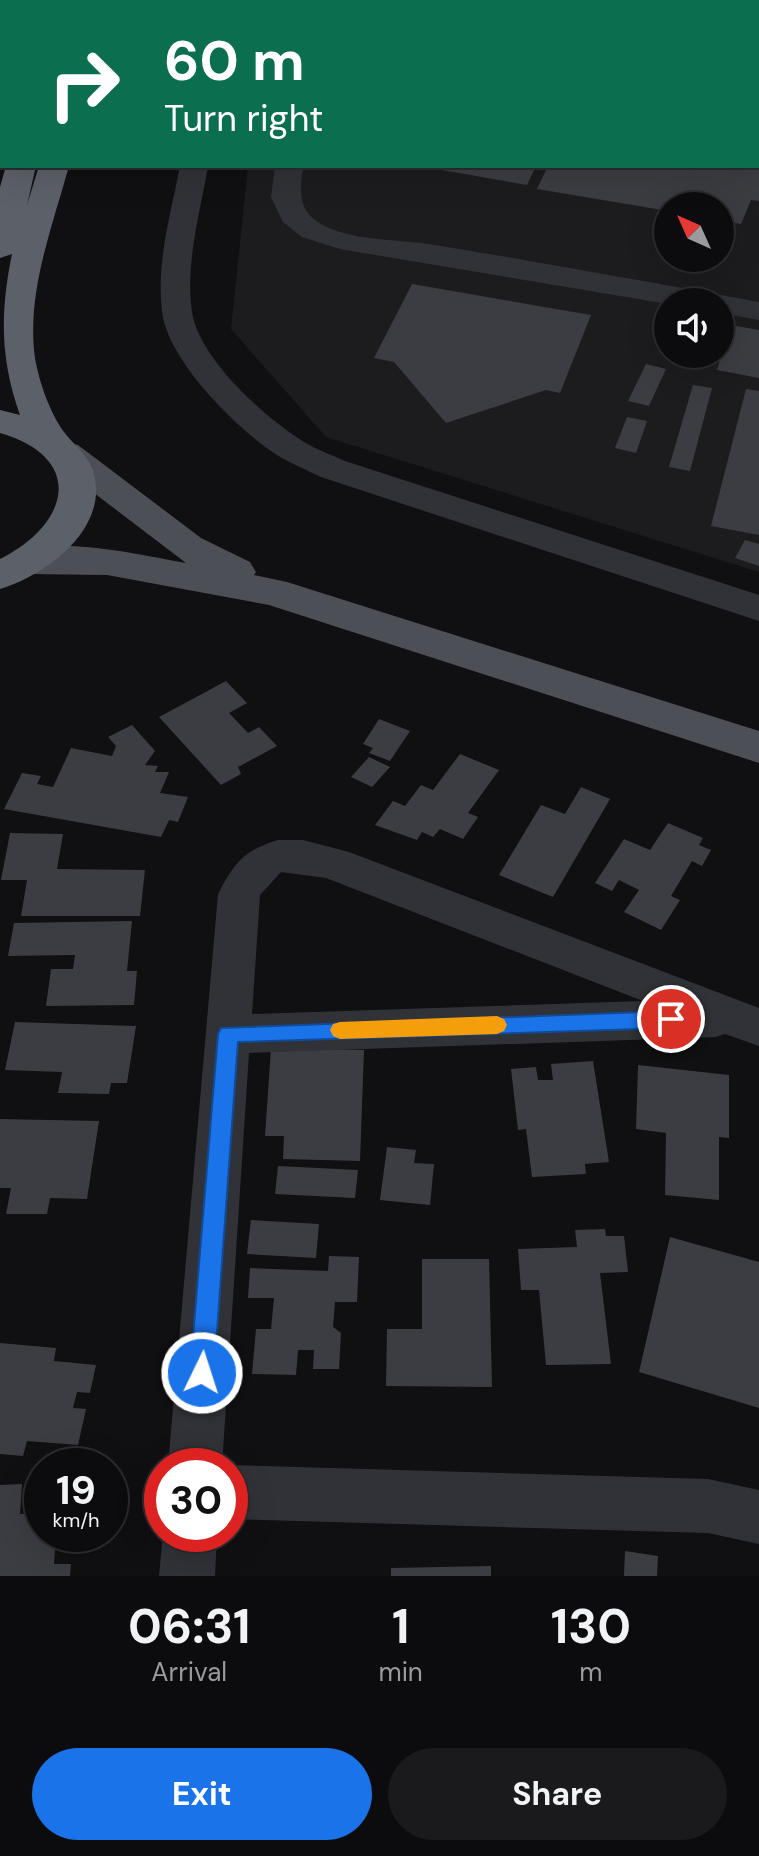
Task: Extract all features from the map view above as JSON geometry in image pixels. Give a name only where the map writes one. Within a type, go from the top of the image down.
[{"type":"highway","points":[[0,248],[20,168]]},
{"type":"highway","points":[[11,573],[56,541],[72,518],[79,495],[77,473],[57,446],[30,398],[18,360],[17,329],[23,279],[53,168]]},
{"type":"highway","points":[[0,421],[32,430],[57,446]]},
{"type":"main road","points":[[57,446],[187,547],[273,592]]},
{"type":"main road","points":[[11,573],[107,562],[273,592],[759,747]]},
{"type":"street","points":[[194,168],[176,281],[177,316],[183,332],[208,372],[258,426],[289,448],[333,469],[759,608]]},
{"type":"street","points":[[289,168],[285,197],[293,216],[312,231],[350,243],[427,253],[654,292]]},
{"type":"street","points":[[734,307],[759,311]]},
{"type":"street","points":[[196,1448],[239,894],[249,872],[261,862],[298,854],[334,864],[746,1022]]},
{"type":"street","points":[[228,1034],[746,1022]]},
{"type":"street","points":[[248,1493],[708,1506],[759,1517]]},
{"type":"street","points":[[187,1576],[189,1552]]},
{"type":"shaded area","points":[[248,168],[759,168],[759,572],[326,437],[231,329]]},
{"type":"building","points":[[430,168],[535,168],[527,185]]},
{"type":"building","points":[[547,168],[759,168],[759,201],[751,200],[741,224],[734,223],[734,192],[654,192],[654,209],[537,189]]},
{"type":"building","points":[[412,284],[591,315],[560,393],[546,390],[446,423],[394,362],[374,358]]},
{"type":"building","points":[[734,326],[759,330],[759,378],[717,370],[734,368]]},
{"type":"building","points":[[646,364],[666,369],[649,406],[628,401]]},
{"type":"building","points":[[693,385],[712,388],[690,471],[669,467]]},
{"type":"building","points":[[746,389],[759,391],[759,535],[711,526]]},
{"type":"building","points":[[627,417],[647,421],[636,453],[615,448]]},
{"type":"building","points":[[745,540],[759,544],[759,566],[735,558]]},
{"type":"building","points":[[226,681],[247,703],[229,713],[248,733],[259,727],[277,746],[238,767],[241,774],[221,785],[159,717]]},
{"type":"building","points":[[379,719],[410,731],[390,761],[369,753],[373,748],[363,744]]},
{"type":"building","points":[[132,725],[155,751],[145,765],[158,766],[155,772],[169,772],[160,793],[188,797],[178,822],[169,820],[161,837],[4,809],[22,773],[41,776],[37,784],[53,787],[71,748],[112,756],[116,746],[108,737]]},
{"type":"building","points":[[460,754],[499,770],[468,813],[478,817],[463,839],[440,829],[433,837],[422,832],[417,840],[375,825],[393,801],[405,806],[421,785],[433,790]]},
{"type":"building","points":[[369,757],[390,767],[372,787],[351,777]]},
{"type":"building","points":[[581,787],[610,799],[553,897],[499,875],[541,805],[565,814]]},
{"type":"building","points":[[668,823],[703,838],[699,845],[711,850],[702,866],[692,861],[671,896],[680,900],[661,930],[624,912],[639,890],[619,880],[612,891],[595,883],[624,839],[650,850]]},
{"type":"building","points":[[10,833],[63,834],[57,869],[145,870],[140,916],[21,916],[27,880],[1,880]]},
{"type":"building","points":[[132,921],[127,971],[137,971],[134,1005],[46,1006],[51,969],[73,969],[75,955],[8,956],[14,923]]},
{"type":"building","points":[[15,1022],[136,1026],[127,1083],[111,1083],[109,1094],[58,1093],[62,1072],[5,1070]]},
{"type":"building","points":[[271,1048],[364,1050],[360,1161],[283,1159],[284,1136],[265,1136]]},
{"type":"building","points":[[593,1061],[609,1162],[585,1164],[586,1174],[532,1177],[526,1129],[518,1130],[511,1069],[536,1067],[538,1080],[553,1080],[551,1064]]},
{"type":"building","points":[[638,1065],[729,1075],[729,1138],[719,1137],[719,1200],[665,1195],[666,1133],[636,1129]]},
{"type":"building","points":[[0,1119],[99,1121],[87,1199],[50,1198],[47,1214],[6,1214],[11,1188],[0,1188]]},
{"type":"building","points":[[387,1147],[416,1150],[414,1163],[434,1164],[430,1205],[380,1200]]},
{"type":"building","points":[[278,1166],[358,1170],[355,1198],[275,1194]]},
{"type":"building","points":[[251,1220],[319,1224],[316,1258],[247,1254]]},
{"type":"building","points":[[605,1229],[606,1236],[624,1236],[628,1272],[600,1273],[611,1364],[546,1365],[539,1290],[521,1290],[518,1249],[577,1247],[575,1230]]},
{"type":"building","points":[[670,1237],[759,1262],[759,1408],[639,1372]]},
{"type":"building","points":[[329,1256],[359,1257],[357,1302],[335,1302],[333,1327],[341,1333],[339,1369],[313,1369],[314,1350],[298,1350],[296,1375],[252,1374],[256,1329],[271,1329],[274,1298],[248,1298],[250,1268],[328,1271]]},
{"type":"building","points":[[422,1259],[489,1259],[492,1387],[386,1386],[387,1329],[422,1329]]},
{"type":"building","points":[[0,1343],[56,1348],[54,1361],[96,1365],[90,1393],[77,1392],[73,1408],[86,1409],[78,1445],[27,1441],[23,1456],[0,1454]]},
{"type":"building","points":[[22,1484],[20,1514],[24,1514],[24,1552],[55,1552],[54,1564],[71,1564],[70,1576],[0,1576],[0,1485]]},
{"type":"building","points":[[625,1551],[658,1556],[657,1576],[624,1576]]},
{"type":"building","points":[[491,1566],[491,1576],[391,1576],[391,1568]]},
{"type":"slow traffic","points":[[340,1030],[497,1025]]},
{"type":"route","points":[[202,1373],[228,1034],[671,1019]]}]
